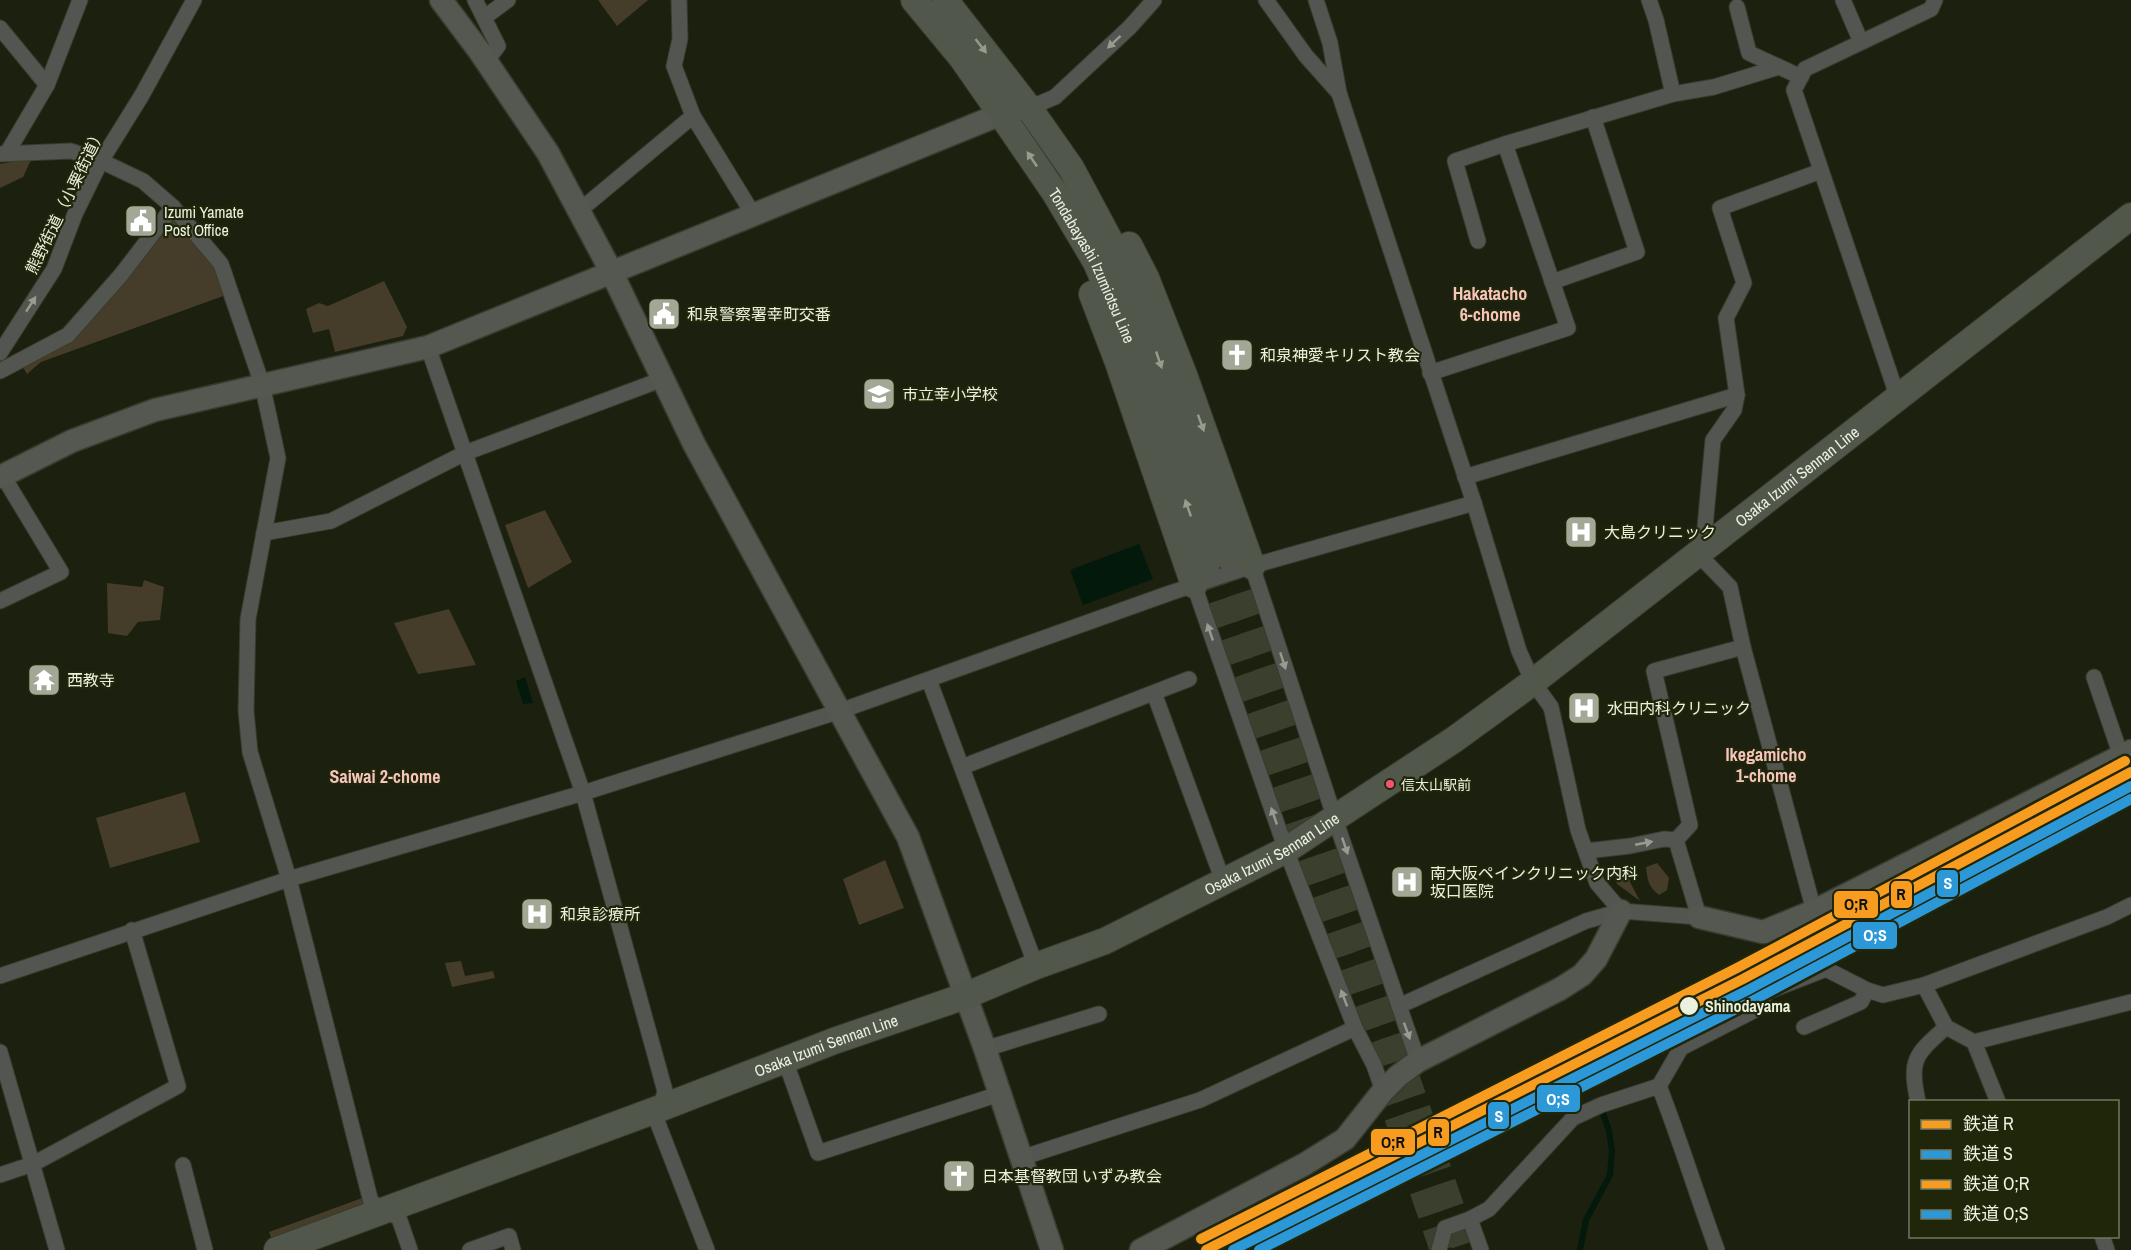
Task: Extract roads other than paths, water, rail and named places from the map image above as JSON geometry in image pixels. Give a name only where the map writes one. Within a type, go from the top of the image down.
[{"type":"main road","name":"Tondabayashi Izumiotsu Line","points":[[914,0],[962,58],[1002,114],[1055,193],[1096,262],[1131,341],[1217,560],[1143,314],[1109,239],[1071,168],[1029,108],[945,0]]},
{"type":"main road","points":[[1071,168],[1110,210],[1146,278],[1184,375],[1252,566]]},
{"type":"main road","points":[[1055,193],[1118,362],[1194,585]]},
{"type":"main road","name":"Osaka Izumi Sennan Line","points":[[277,1250],[785,1060],[965,996],[1036,966],[1105,941],[1286,850],[1455,740],[1533,682],[2131,216]]},
{"type":"street","points":[[4,154],[47,85],[80,0]]},
{"type":"street","name":"熊野街道（小栗街道）","points":[[0,353],[54,269],[75,214],[101,161],[142,95],[194,0]]},
{"type":"street","points":[[441,0],[548,153],[611,271],[694,444],[908,837],[985,1049],[1052,1250]]},
{"type":"street","points":[[475,0],[498,46],[486,62]]},
{"type":"street","points":[[485,16],[508,0]]},
{"type":"street","points":[[679,0],[680,39],[674,66],[693,116],[753,214]]},
{"type":"street","points":[[0,601],[62,572],[1,477],[72,441],[155,410],[428,347],[1002,114],[1029,108],[1055,97],[1130,27],[1154,0]]},
{"type":"street","points":[[1266,0],[1306,56],[1339,93]]},
{"type":"street","points":[[1316,0],[1330,43],[1339,93],[1466,477],[1519,651],[1533,682],[1551,706],[1578,830],[1597,883],[1621,911]]},
{"type":"street","points":[[1649,0],[1656,20],[1673,94]]},
{"type":"street","points":[[1844,0],[1861,42]]},
{"type":"street","points":[[1898,398],[1794,90],[1805,69],[1931,9],[1935,0]]},
{"type":"street","points":[[1737,7],[1749,54],[1801,77]]},
{"type":"street","points":[[0,28],[47,85]]},
{"type":"street","points":[[1478,241],[1455,161],[1593,117],[1673,94],[1714,87],[1779,67]]},
{"type":"street","points":[[579,211],[693,116]]},
{"type":"street","points":[[1552,282],[1637,252],[1593,117]]},
{"type":"street","points":[[1430,373],[1568,328],[1505,144]]},
{"type":"street","points":[[4,154],[71,151],[101,161],[143,181],[173,207],[220,264],[262,384],[278,458],[248,619],[246,711],[250,752],[289,879],[370,1202],[399,1218],[410,1250]]},
{"type":"street","points":[[1814,911],[1743,647],[1730,587],[1700,552],[1713,440],[1734,410],[1737,395],[1726,318],[1744,283],[1720,208],[1821,171]]},
{"type":"street","points":[[0,371],[68,335],[121,275],[173,207]]},
{"type":"street","points":[[428,347],[583,793],[665,1091],[657,1121],[707,1250]]},
{"type":"street","points":[[264,533],[331,521],[465,453],[663,380]]},
{"type":"street","points":[[1466,477],[1737,395]]},
{"type":"street","points":[[0,976],[289,879],[583,793],[840,711],[1252,566],[1474,503]]},
{"type":"street","points":[[1252,566],[1418,1061]]},
{"type":"street","points":[[1194,585],[1286,850],[1355,1028],[1374,1065],[1383,1091]]},
{"type":"street","points":[[1676,840],[1690,825],[1654,670],[1743,647]]},
{"type":"street","points":[[1763,932],[1814,911],[2126,754],[2094,677]]},
{"type":"street","points":[[962,767],[1190,679]]},
{"type":"street","points":[[929,680],[1036,966]]},
{"type":"street","points":[[1154,693],[1223,881]]},
{"type":"street","points":[[1586,851],[1664,839],[1676,840]]},
{"type":"street","points":[[1676,840],[1699,917]]},
{"type":"street","points":[[1398,1006],[1586,921],[1621,911],[1699,917],[1763,932],[1826,969],[1867,990],[1883,995],[1924,985],[2107,917],[2131,905]]},
{"type":"street","points":[[1141,1250],[1305,1164],[1345,1139],[1383,1091],[1418,1061],[1560,989],[1582,975],[1596,959],[1621,911]]},
{"type":"street","points":[[0,1175],[33,1164],[178,1086],[132,930]]},
{"type":"street","points":[[1439,1250],[1445,1228],[1489,1209],[1573,1118],[1601,1105],[1659,1086],[1681,1048],[1755,1010],[1767,992],[1826,969]]},
{"type":"street","points":[[1924,985],[1946,1027],[1974,1042],[2131,1002]]},
{"type":"street","points":[[1804,1028],[1861,1002],[1867,990]]},
{"type":"street","points":[[985,1049],[1099,1014]]},
{"type":"street","points":[[1918,1100],[1912,1076],[1917,1058],[1946,1027]]},
{"type":"street","points":[[1022,1158],[1200,1100],[1355,1028]]},
{"type":"street","points":[[1974,1042],[1998,1100]]},
{"type":"street","points":[[0,1052],[57,1250]]},
{"type":"street","points":[[785,1060],[818,1153],[999,1094]]},
{"type":"street","points":[[1659,1086],[1716,1250]]},
{"type":"street","points":[[183,1165],[205,1250]]},
{"type":"street","points":[[1470,1219],[1481,1250]]},
{"type":"street","points":[[470,1250],[508,1236],[513,1250]]},
{"type":"waterway","points":[[1580,1250],[1586,1220],[1610,1175],[1612,1151],[1603,1113]]},
{"type":"tunnel","points":[[1227,556],[1466,1250]]},
{"type":"tunnel","points":[[1207,563],[1443,1250]]},
{"type":"rail line","name":"O;R","points":[[1201,1239],[1737,968],[2125,761]]},
{"type":"rail line","name":"R","points":[[1206,1250],[1743,979],[2131,772]]},
{"type":"rail line","name":"S","points":[[1233,1250],[1748,990],[2131,786]]},
{"type":"rail line","name":"O;S","points":[[1259,1250],[1754,1000],[2131,799]]},
{"type":"place","name":"Izumi Yamate Post Office","points":[[141,221]]},
{"type":"place","name":"和泉警察署幸町交番","points":[[664,314]]},
{"type":"place","name":"和泉神愛キリスト教会","points":[[1237,355]]},
{"type":"place","name":"市立幸小学校","points":[[879,394]]},
{"type":"place","name":"大島クリニック","points":[[1581,532]]},
{"type":"place","name":"西教寺","points":[[44,680]]},
{"type":"place","name":"水田内科クリニック","points":[[1584,708]]},
{"type":"place","name":"信太山駅前","points":[[1390,784]]},
{"type":"place","name":"南大阪ペインクリニック内科 坂口医院","points":[[1407,882]]},
{"type":"place","name":"和泉診療所","points":[[537,914]]},
{"type":"place","name":"Shinodayama","points":[[1689,1006]]},
{"type":"place","name":"日本基督教団 いずみ教会","points":[[959,1176]]},
{"type":"district","name":"Hakatacho 6-chome","points":[[1490,304]]},
{"type":"district","name":"Ikegamicho 1-chome","points":[[1766,765]]},
{"type":"district","name":"Saiwai 2-chome","points":[[385,777]]}]
